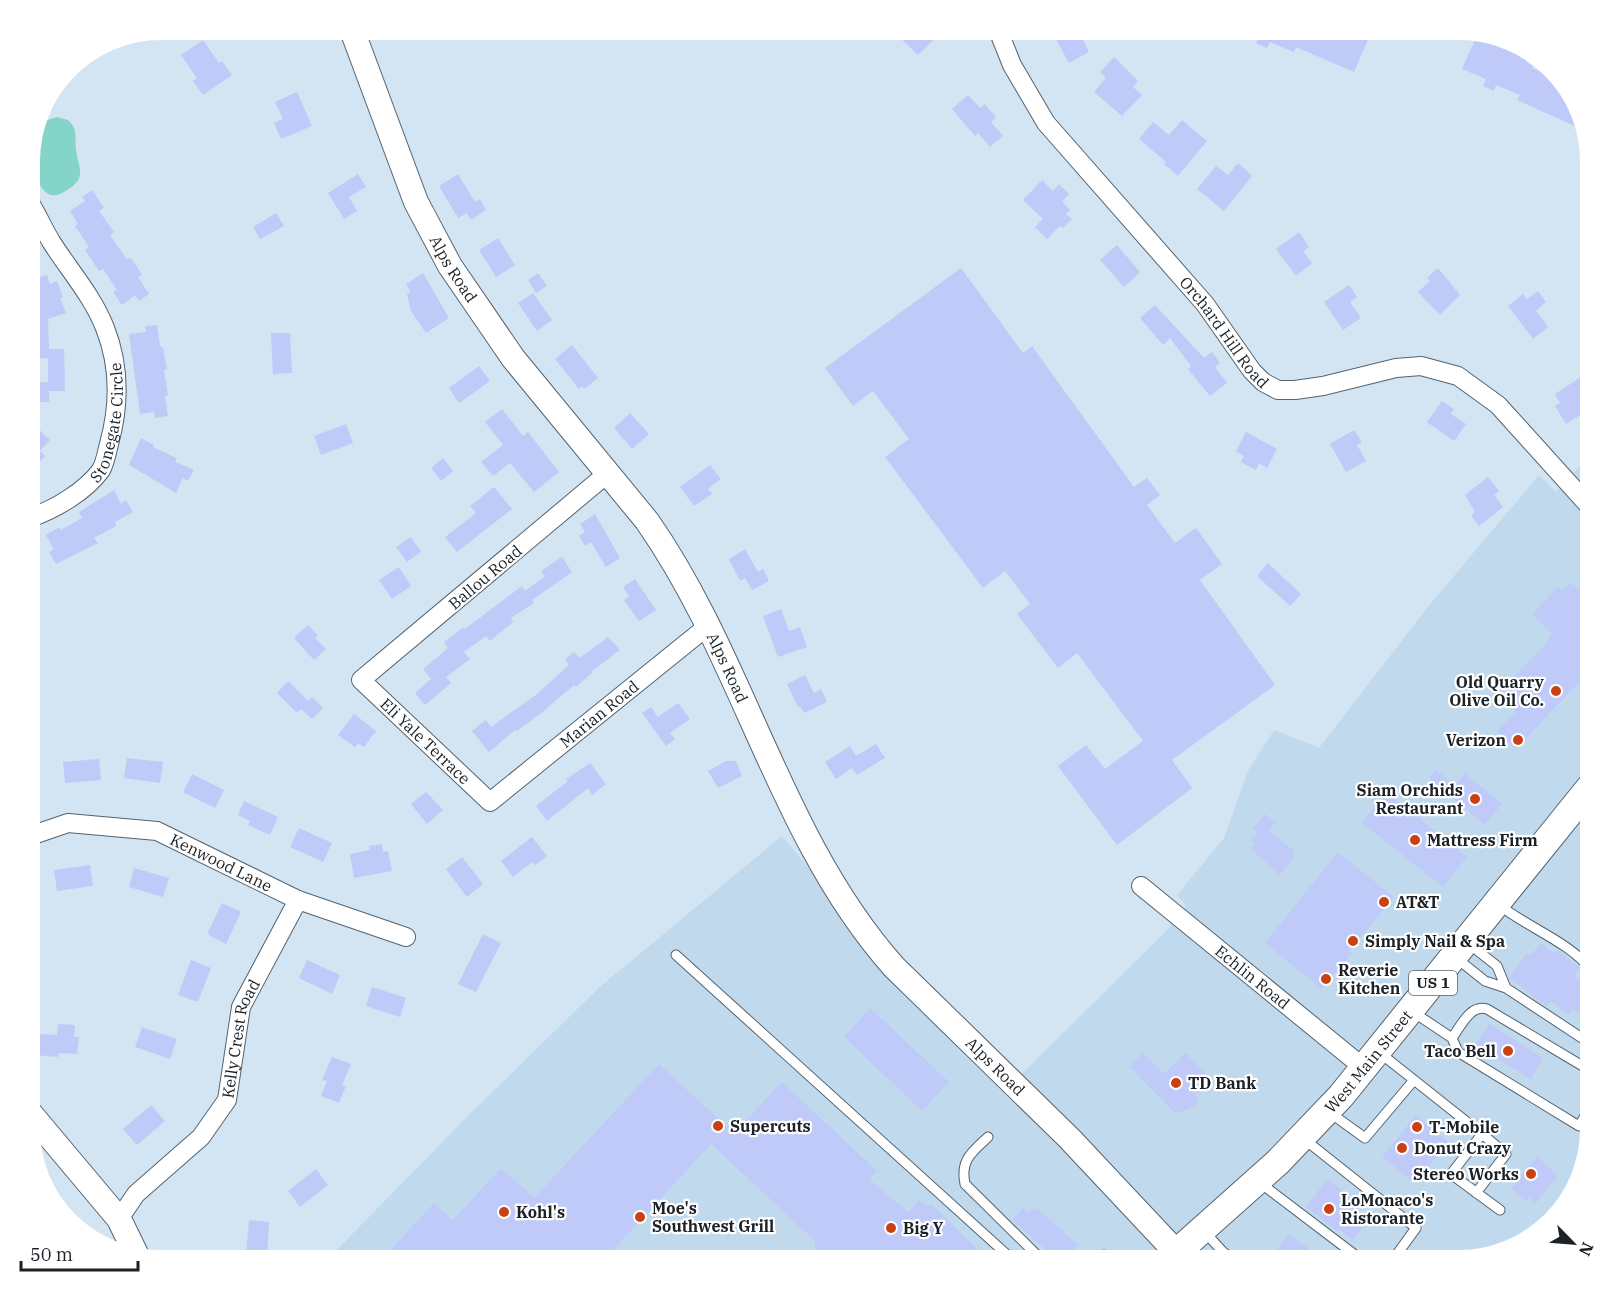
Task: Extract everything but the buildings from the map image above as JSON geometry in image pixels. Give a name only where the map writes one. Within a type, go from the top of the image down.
[{"type":"main road","name":"West Main Street","points":[[1180,1250],[1257,1180],[1327,1110],[1411,1011],[1580,800]]},
{"type":"street","name":"Alps Road","points":[[356,40],[416,202],[434,238],[478,310],[513,358],[647,521],[667,549],[709,625],[826,872],[861,927],[894,967],[1061,1130],[1166,1250]]},
{"type":"street","name":"Orchard Hill Road","points":[[1002,40],[1012,65],[1046,123],[1205,304],[1252,371],[1263,382],[1278,390],[1295,390],[1323,386],[1396,368],[1421,366],[1458,376],[1498,405],[1580,496]]},
{"type":"street","name":"Stonegate Circle","points":[[41,223],[52,243],[93,302],[115,356],[118,377],[114,428],[101,469],[71,497],[41,514]]},
{"type":"street","name":"Ballou Road","points":[[361,680],[608,473]]},
{"type":"street","name":"Marian Road","points":[[490,802],[709,625]]},
{"type":"street","name":"Eli Yale Terrace","points":[[361,680],[490,802]]},
{"type":"street","name":"Kenwood Lane","points":[[41,832],[68,823],[157,831],[298,900],[406,937]]},
{"type":"street","name":"Echlin Road","points":[[1141,886],[1371,1060]]},
{"type":"street","name":"Kelly Crest Road","points":[[118,1219],[136,1194],[201,1137],[227,1100],[241,1007],[298,900]]},
{"type":"street","points":[[41,1126],[118,1219],[132,1247]]},
{"type":"lane","points":[[1497,902],[1514,917],[1555,940],[1580,961]]},
{"type":"lane","points":[[1460,949],[1497,966],[1506,988]]},
{"type":"lane","points":[[1460,949],[1485,981],[1506,988],[1580,1037]]},
{"type":"lane","points":[[676,955],[1002,1250]]},
{"type":"lane","points":[[1452,1038],[1473,1009],[1480,1007],[1580,1064]]},
{"type":"lane","points":[[1411,1011],[1452,1038],[1458,1052],[1580,1126]]},
{"type":"lane","points":[[1371,1060],[1414,1080],[1506,1154],[1476,1193]]},
{"type":"lane","points":[[1327,1110],[1365,1138],[1414,1080]]},
{"type":"lane","points":[[1482,1134],[1451,1174],[1500,1210]]},
{"type":"lane","points":[[988,1137],[966,1160],[963,1173],[965,1184],[1032,1250]]},
{"type":"lane","points":[[1301,1137],[1416,1228],[1400,1250]]},
{"type":"lane","points":[[1257,1180],[1349,1250]]},
{"type":"lane","points":[[1203,1229],[1221,1250]]},
{"type":"shaded area","points":[[57,117],[68,120],[73,127],[80,168],[77,182],[57,195],[50,195],[41,186],[41,154],[48,120]]},
{"type":"shaded area","points":[[1580,466],[1580,1130],[1574,1168],[1564,1190],[1550,1209],[1527,1230],[1491,1246],[1467,1250],[337,1250],[470,1114],[602,985],[782,836],[813,873],[849,930],[904,996],[1006,1090],[1168,929],[1186,906],[1177,895],[1224,838],[1248,771],[1274,730],[1319,748],[1427,608],[1539,475],[1556,492]]},
{"type":"place","name":"Old Quarry Olive Oil Co.","points":[[1556,691]]},
{"type":"place","name":"Verizon","points":[[1518,740]]},
{"type":"place","name":"Siam Orchids Restaurant","points":[[1475,799]]},
{"type":"place","name":"Mattress Firm","points":[[1415,840]]},
{"type":"place","name":"AT&T","points":[[1384,902]]},
{"type":"place","name":"Simply Nail & Spa","points":[[1353,941]]},
{"type":"place","name":"Reverie Kitchen","points":[[1326,979]]},
{"type":"place","name":"Taco Bell","points":[[1508,1051]]},
{"type":"place","name":"TD Bank","points":[[1176,1083]]},
{"type":"place","name":"Supercuts","points":[[718,1126]]},
{"type":"place","name":"T-Mobile","points":[[1417,1127]]},
{"type":"place","name":"Donut Crazy","points":[[1402,1148]]},
{"type":"place","name":"Stereo Works","points":[[1531,1174]]},
{"type":"place","name":"LoMonaco's Ristorante","points":[[1329,1209]]},
{"type":"place","name":"Kohl's","points":[[504,1212]]},
{"type":"place","name":"Moe's Southwest Grill","points":[[640,1217]]},
{"type":"place","name":"Big Y","points":[[891,1228]]}]
